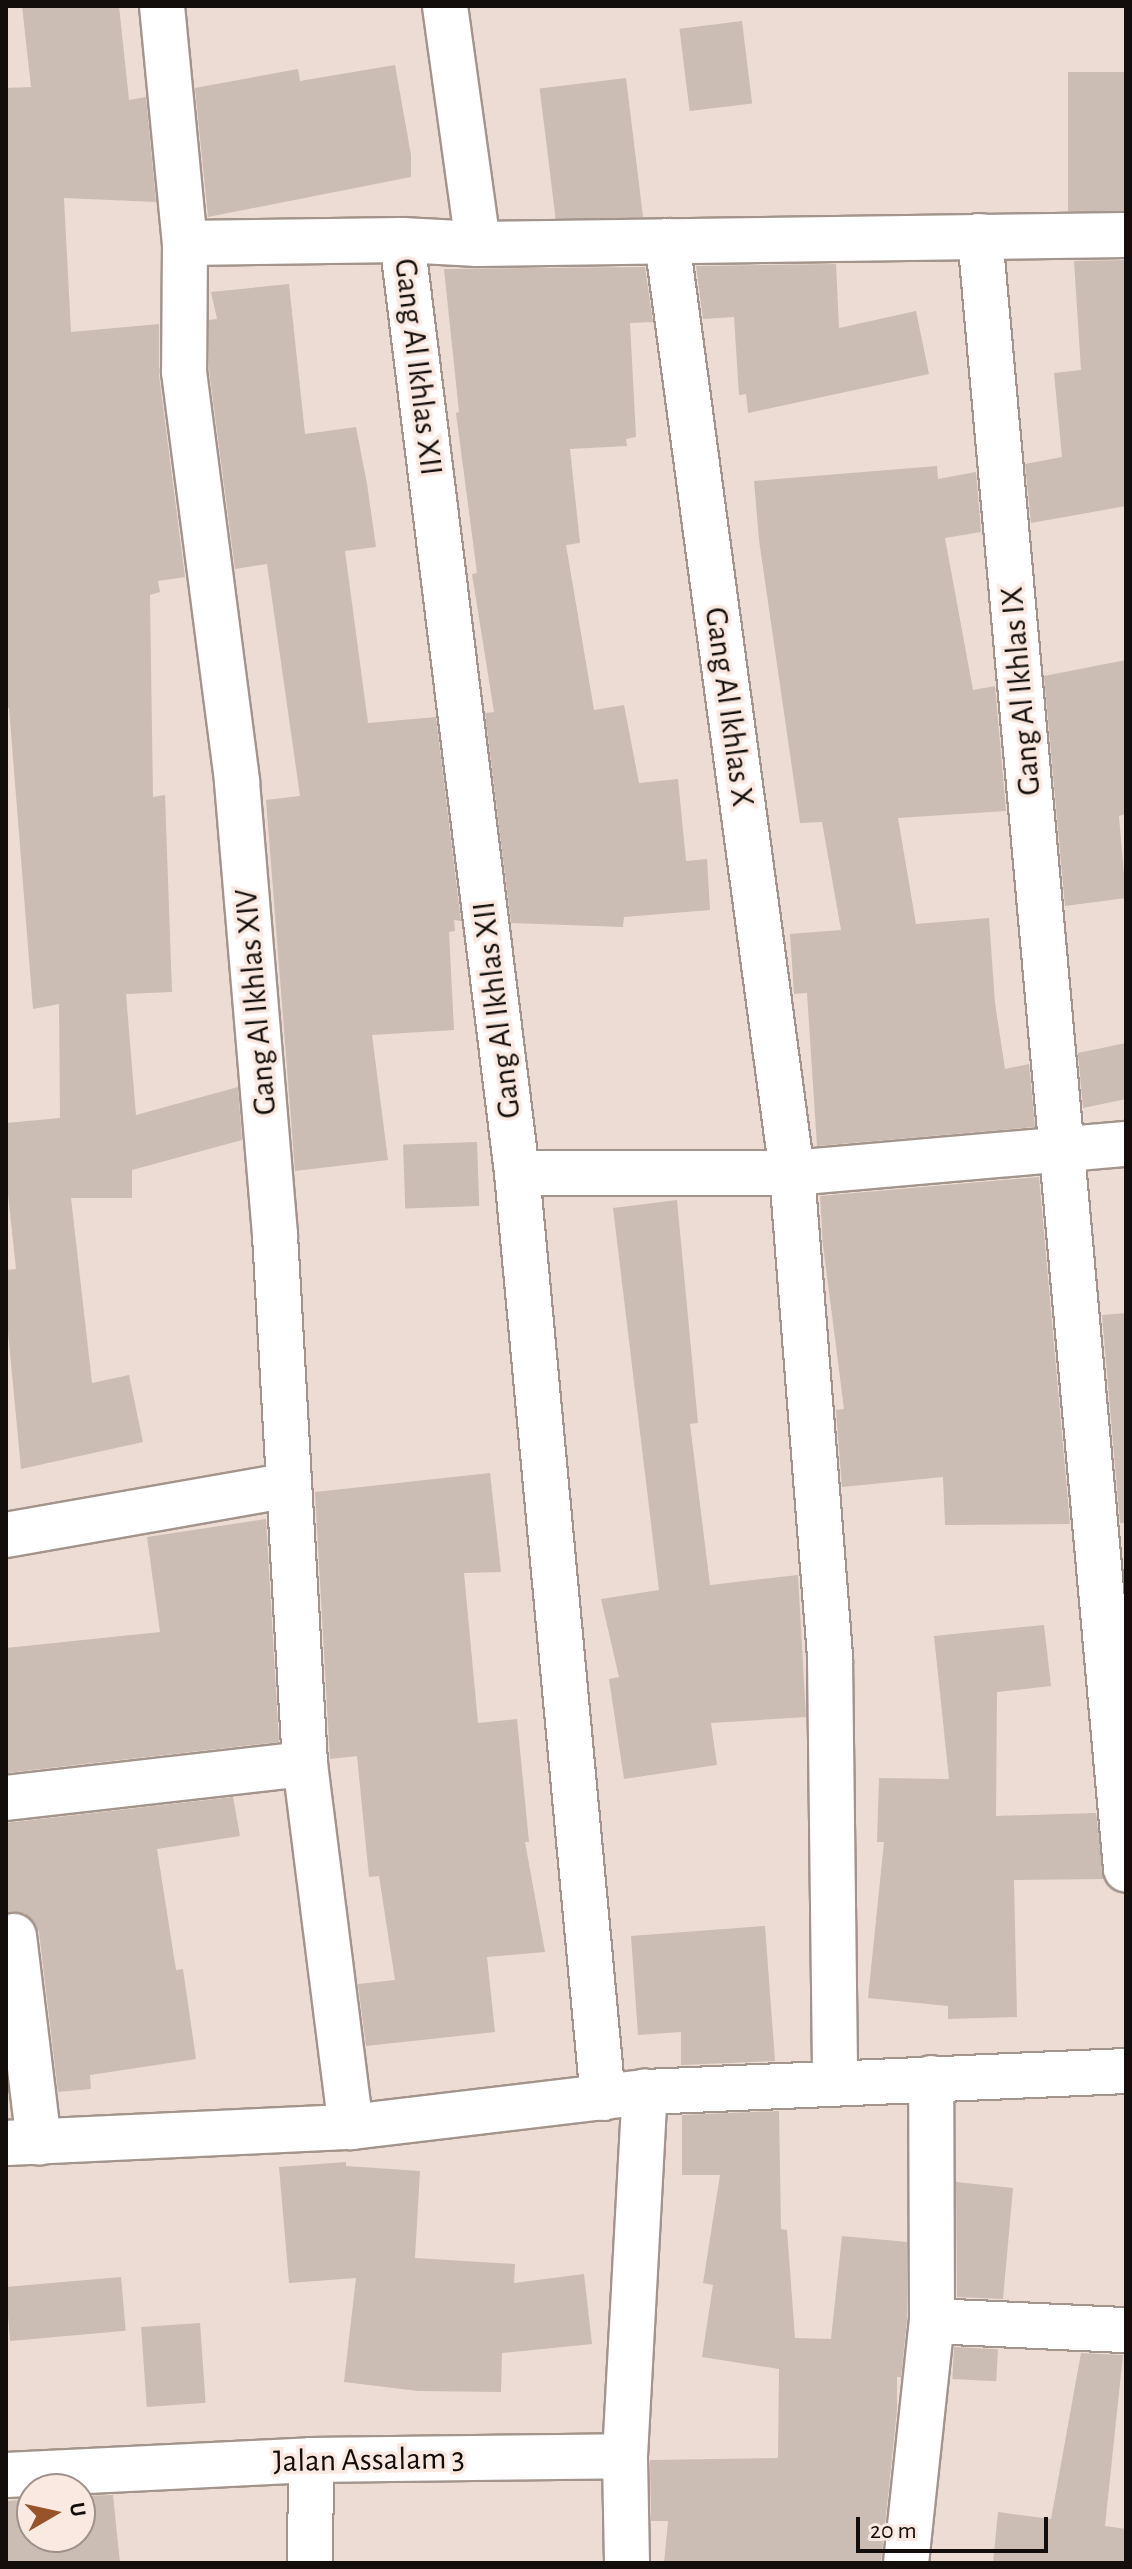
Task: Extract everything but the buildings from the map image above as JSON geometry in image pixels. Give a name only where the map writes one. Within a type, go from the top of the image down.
[{"type":"street","name":"Gang Al Ikhlas XIV","points":[[162,6],[185,243],[184,372],[237,782],[275,1235],[305,1764],[351,2127]]},
{"type":"street","points":[[445,6],[478,244]]},
{"type":"street","points":[[185,243],[402,240],[478,244],[1126,235]]},
{"type":"street","name":"Gang Al Ikhlas IX","points":[[980,236],[1126,1869]]},
{"type":"street","name":"Gang Al Ikhlas XII","points":[[402,240],[517,1173],[624,2095],[625,2456]]},
{"type":"street","name":"Gang Al Ikhlas X","points":[[667,241],[792,1173],[830,1659],[835,2083]]},
{"type":"street","points":[[517,1173],[792,1173],[1063,1147],[1126,1144]]},
{"type":"street","points":[[6,1535],[289,1485]]},
{"type":"street","points":[[6,1798],[305,1764]]},
{"type":"street","points":[[14,1936],[22,2143],[351,2127],[624,2095],[1126,2071]]},
{"type":"street","points":[[906,2563],[932,2321],[931,2078]]},
{"type":"street","points":[[932,2321],[1126,2330]]},
{"type":"street","points":[[625,2456],[627,2563]]},
{"type":"street","name":"Jalan Assalam 3","points":[[6,2475],[311,2460],[625,2456]]},
{"type":"street","points":[[310,2563],[311,2460]]}]
